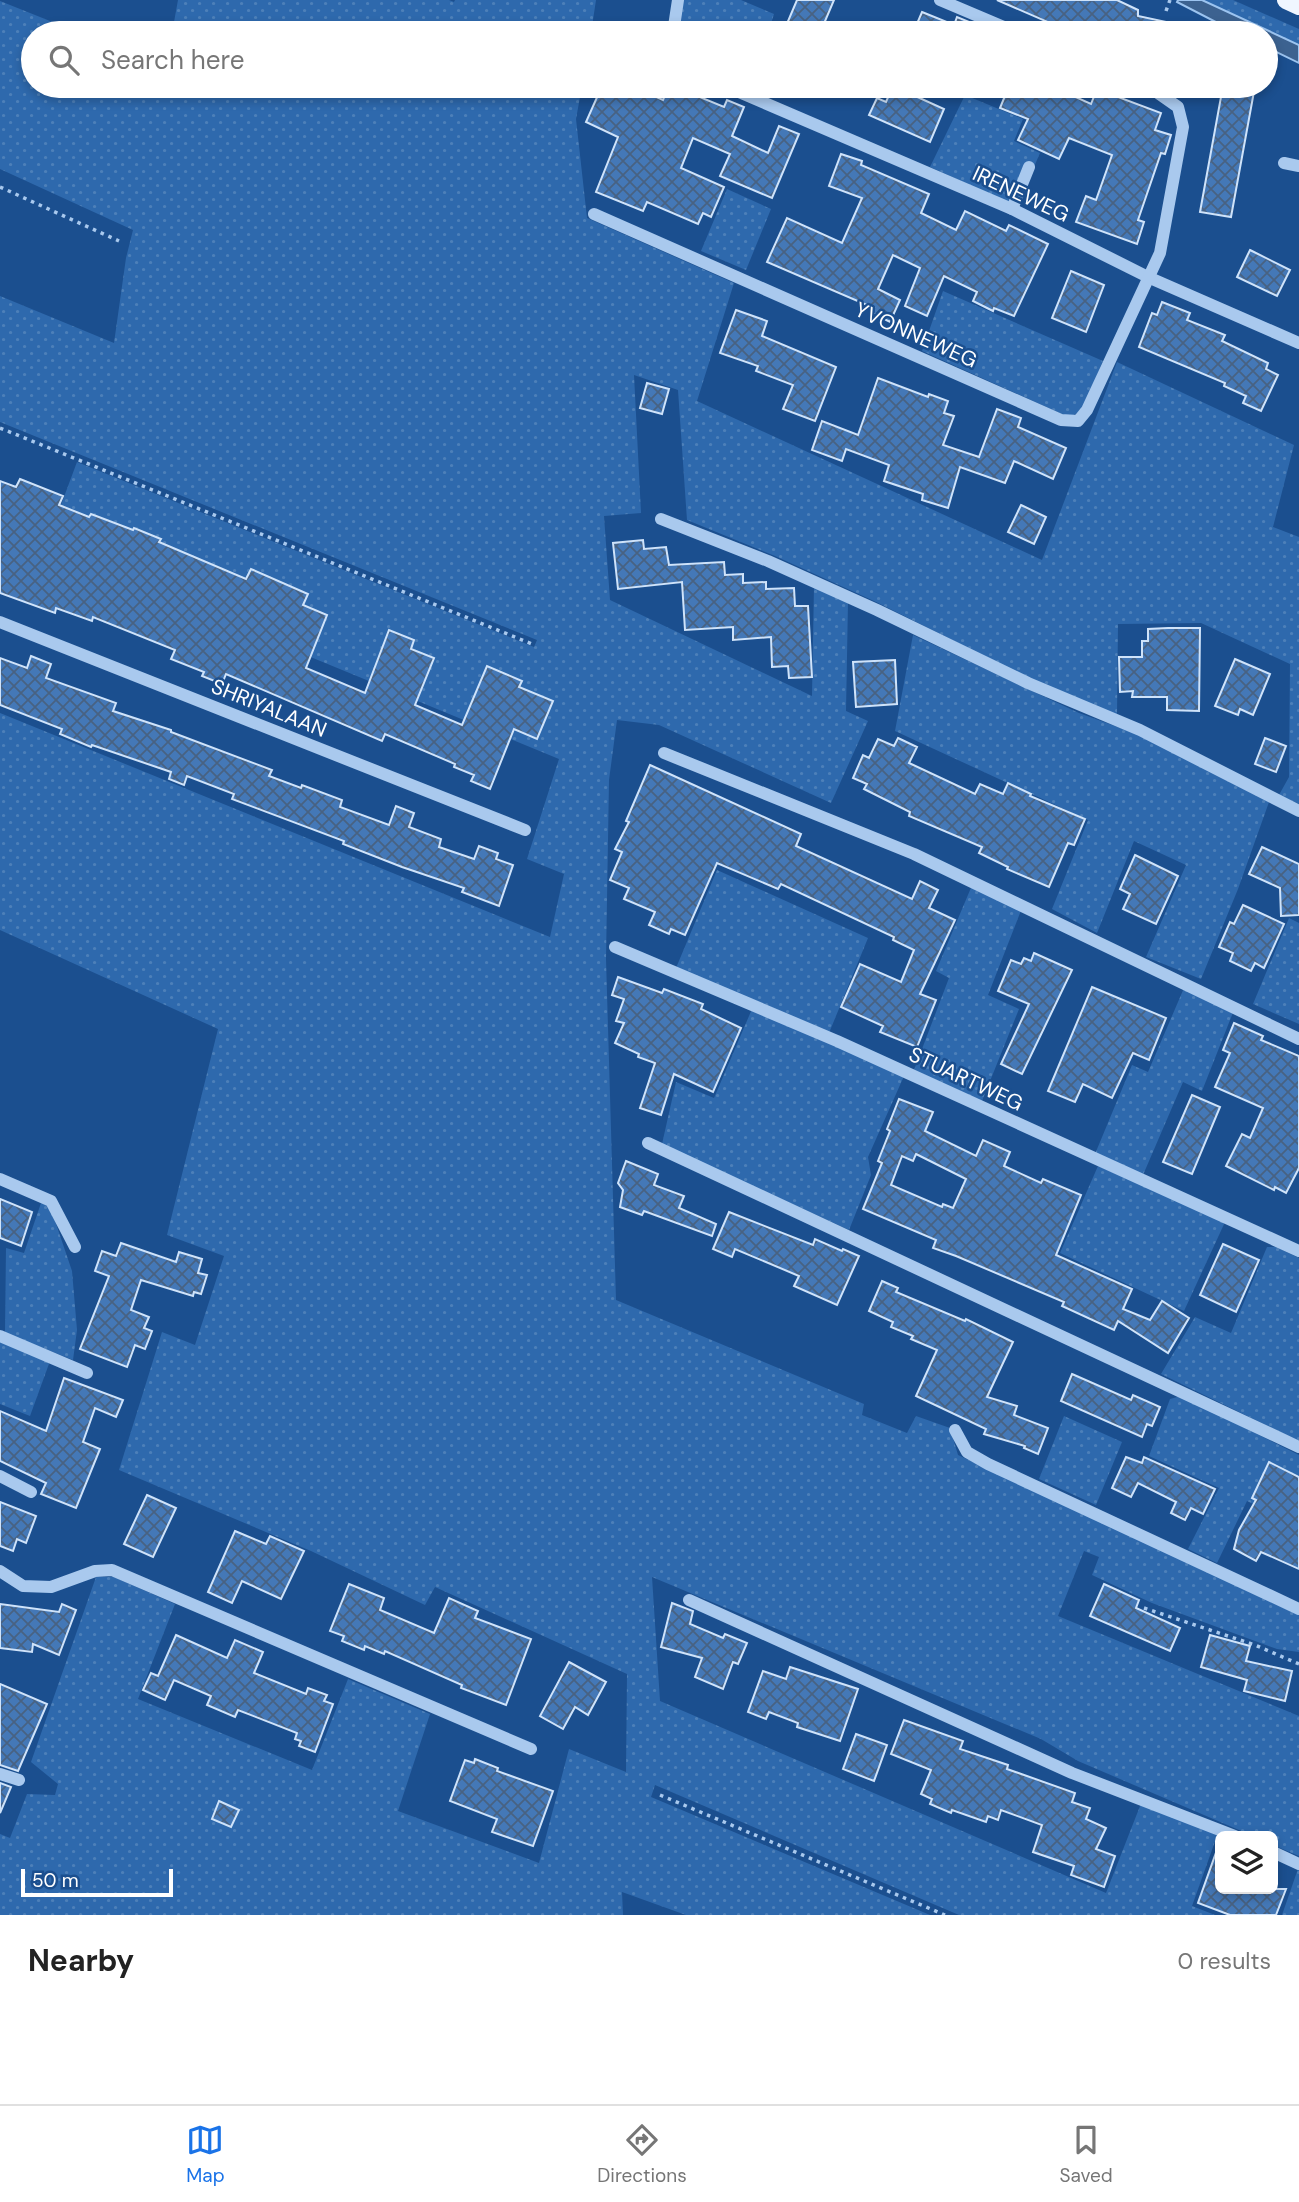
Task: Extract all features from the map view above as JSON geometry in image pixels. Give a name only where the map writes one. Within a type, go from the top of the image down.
[{"type":"main road","points":[[1286,0],[1299,6]]},
{"type":"street","points":[[675,21],[678,0]]},
{"type":"street","points":[[940,0],[990,21]]},
{"type":"street","name":"IRENEWEG","points":[[753,98],[1012,209],[1150,278],[1299,343]]},
{"type":"street","points":[[1150,278],[1160,253],[1182,127],[1178,107],[1165,98]]},
{"type":"street","points":[[1284,163],[1299,166]]},
{"type":"street","points":[[1012,209],[1029,167]]},
{"type":"street","name":"YVONNEWEG","points":[[594,214],[1061,421],[1078,421],[1087,410],[1150,278]]},
{"type":"street","points":[[661,519],[768,561],[1028,683],[1140,730],[1299,811]]},
{"type":"street","name":"SHRIYALAAN","points":[[0,622],[525,830]]},
{"type":"street","points":[[664,753],[914,854],[1299,1039]]},
{"type":"street","name":"STUARTWEG","points":[[615,947],[803,1026],[1299,1251]]},
{"type":"street","points":[[648,1143],[1299,1447]]},
{"type":"street","points":[[0,1178],[51,1201],[75,1247]]},
{"type":"street","points":[[0,1336],[87,1373]]},
{"type":"street","points":[[955,1430],[967,1452],[988,1464],[1299,1609]]},
{"type":"street","points":[[0,1476],[31,1492]]},
{"type":"street","points":[[0,1570],[23,1586],[51,1587],[94,1571],[112,1570],[531,1749]]},
{"type":"street","points":[[689,1600],[1072,1773],[1222,1831]]},
{"type":"street","points":[[0,1774],[19,1780]]},
{"type":"street","points":[[1278,1854],[1299,1864]]},
{"type":"path","points":[[1166,11],[1170,0]]},
{"type":"path","points":[[0,187],[119,241]]},
{"type":"path","points":[[0,428],[532,644]]},
{"type":"path","points":[[1144,1608],[1255,1645],[1299,1664]]},
{"type":"path","points":[[660,1795],[945,1915]]},
{"type":"shaded area","points":[[178,0],[596,0],[593,21],[174,21]]},
{"type":"shaded area","points":[[681,0],[741,0],[774,14],[772,21],[678,21]]},
{"type":"shaded area","points":[[1202,0],[1233,0],[1299,29],[1299,45],[1278,35],[1278,21],[1247,21]]},
{"type":"shaded area","points":[[1202,0],[1247,21],[1214,21],[1177,2]]},
{"type":"shaded area","points":[[0,1],[50,21],[21,21],[21,98],[580,98],[576,119],[587,218],[734,283],[697,401],[1042,560],[1117,362],[1294,445],[1273,527],[1299,537],[1299,804],[1279,795],[1289,777],[1290,664],[1201,623],[1118,624],[1117,715],[1029,678],[874,601],[687,520],[678,390],[634,375],[641,513],[604,516],[610,600],[812,696],[814,586],[848,601],[846,711],[868,721],[831,803],[659,725],[617,720],[609,780],[606,959],[616,1300],[864,1404],[862,1415],[907,1433],[916,1416],[950,1428],[958,1455],[1299,1615],[1299,1652],[1277,1649],[1152,1603],[1092,1575],[1099,1557],[1084,1551],[1058,1616],[1299,1716],[1299,1856],[1278,1847],[1278,1831],[1241,1831],[1078,1761],[1041,1739],[652,1577],[660,1701],[1106,1893],[1142,1801],[1215,1832],[1215,1841],[1192,1906],[1215,1915],[959,1915],[655,1785],[651,1797],[930,1915],[686,1915],[622,1892],[623,1915],[0,1915],[0,1834],[10,1838],[27,1794],[55,1795],[58,1784],[31,1762],[96,1577],[114,1577],[175,1604],[138,1699],[312,1770],[348,1679],[430,1714],[398,1811],[539,1863],[569,1749],[626,1772],[627,1674],[435,1587],[425,1605],[311,1551],[119,1470],[162,1332],[195,1345],[224,1256],[167,1235],[218,1029],[0,930],[0,713],[550,937],[564,874],[527,859],[559,759],[45,548],[77,462],[534,647],[537,640],[0,422],[0,296],[114,343],[126,258],[133,230],[0,169]]},
{"type":"shaded area","points":[[1278,35],[1299,45],[1299,63],[1278,53]]},
{"type":"shaded area","points":[[964,98],[972,98],[1023,119],[1014,141],[1040,153],[1017,206],[930,167]]},
{"type":"shaded area","points":[[727,189],[771,209],[746,270],[701,251]]},
{"type":"shaded area","points":[[943,291],[1103,361],[1082,408],[1076,414],[1062,414],[922,351]]},
{"type":"shaded area","points":[[913,635],[1079,713],[1137,734],[1269,802],[1238,889],[1201,979],[1146,957],[1186,865],[1134,841],[1097,933],[1052,909],[1088,820],[895,731]]},
{"type":"shaded area","points":[[717,870],[868,938],[829,1033],[676,968]]},
{"type":"shaded area","points":[[973,883],[1022,908],[988,995],[1019,1009],[982,1101],[914,1070],[949,978],[936,971]]},
{"type":"shaded area","points":[[1289,918],[1299,923],[1299,1024],[1253,1004]]},
{"type":"shaded area","points":[[1184,988],[1234,1010],[1202,1091],[1183,1082],[1143,1175],[1095,1154],[1132,1065],[1148,1072]]},
{"type":"shaded area","points":[[752,1009],[904,1076],[868,1157],[871,1175],[849,1230],[662,1144],[676,1082],[714,1098]]},
{"type":"shaded area","points":[[1098,1166],[1225,1222],[1184,1311],[1060,1253]]},
{"type":"shaded area","points":[[41,1203],[50,1206],[72,1271],[77,1330],[73,1360],[5,1333],[6,1248],[24,1253]]},
{"type":"shaded area","points":[[1267,1247],[1276,1247],[1299,1258],[1299,1441],[1161,1374],[1195,1317],[1231,1333]]},
{"type":"shaded area","points":[[0,1340],[50,1361],[30,1416],[0,1404]]},
{"type":"shaded area","points":[[1181,1396],[1299,1455],[1299,1526],[1247,1501],[1217,1563],[1188,1549],[1219,1488],[1149,1456],[1170,1399]]},
{"type":"shaded area","points":[[1064,1416],[1122,1442],[1096,1505],[1039,1479]]},
{"type":"shaded area","points":[[1299,1866],[1299,1915],[1282,1915]]},
{"type":"building","points":[[797,0],[834,0],[825,21],[788,21]]},
{"type":"building","points":[[997,0],[1117,0],[1138,10],[1138,16],[1162,21],[1045,21]]},
{"type":"building","points":[[922,12],[944,21],[918,21]]},
{"type":"building","points":[[597,98],[702,98],[724,107],[727,100],[744,107],[732,136],[768,153],[779,126],[799,134],[772,198],[720,176],[730,154],[693,138],[681,168],[724,187],[711,217],[703,213],[698,224],[647,202],[643,211],[596,192],[618,137],[586,122]]},
{"type":"building","points":[[877,98],[886,102],[888,98],[920,98],[944,109],[930,142],[869,115]]},
{"type":"building","points":[[1004,98],[1078,98],[1091,104],[1093,98],[1121,98],[1161,113],[1155,130],[1171,135],[1165,154],[1161,153],[1138,220],[1144,222],[1137,244],[1076,222],[1086,196],[1096,200],[1112,155],[1069,138],[1059,159],[1018,140],[1028,119],[1000,108]]},
{"type":"building","points":[[1221,98],[1253,98],[1231,217],[1200,212]]},
{"type":"building","points":[[841,154],[862,161],[861,165],[929,194],[921,213],[956,230],[965,211],[1006,231],[1009,225],[1048,244],[1014,316],[994,308],[993,311],[973,301],[977,292],[944,276],[927,316],[905,306],[920,268],[893,255],[878,289],[900,300],[890,322],[872,313],[874,308],[767,262],[787,218],[842,243],[862,198],[829,186]]},
{"type":"building","points":[[1250,250],[1290,270],[1277,296],[1237,277]]},
{"type":"building","points":[[1071,271],[1104,285],[1086,332],[1052,318]]},
{"type":"building","points":[[1162,302],[1190,313],[1187,320],[1225,335],[1222,341],[1268,363],[1266,369],[1278,375],[1261,411],[1243,403],[1246,396],[1224,386],[1225,383],[1139,347],[1152,313],[1157,315]]},
{"type":"building","points":[[736,310],[767,321],[762,336],[836,367],[815,421],[783,409],[793,385],[756,371],[758,366],[720,353]]},
{"type":"building","points":[[878,378],[928,397],[929,394],[948,401],[944,413],[954,416],[943,445],[979,457],[997,409],[1021,418],[1018,427],[1066,448],[1053,479],[1014,461],[1005,483],[960,467],[948,508],[922,500],[923,494],[884,481],[889,465],[846,449],[842,461],[812,450],[822,421],[858,435]]},
{"type":"building","points":[[647,383],[669,389],[662,414],[640,408]]},
{"type":"building","points":[[20,479],[63,496],[59,505],[89,517],[91,514],[133,530],[134,528],[161,539],[159,542],[246,579],[251,569],[308,594],[303,605],[327,615],[306,668],[365,693],[389,630],[414,640],[411,649],[434,658],[415,705],[462,725],[487,666],[522,681],[519,687],[553,701],[537,739],[514,729],[490,789],[471,781],[474,775],[454,767],[455,764],[385,734],[382,741],[226,674],[222,684],[202,676],[204,672],[171,659],[175,650],[93,617],[92,621],[56,608],[55,613],[0,593],[0,481],[16,487]]},
{"type":"building","points":[[1021,505],[1046,517],[1034,544],[1008,532]]},
{"type":"building","points":[[643,540],[644,549],[666,547],[669,565],[724,562],[725,575],[743,574],[743,583],[766,582],[766,589],[794,588],[795,606],[808,606],[812,677],[789,678],[788,666],[772,667],[771,637],[733,640],[733,627],[685,630],[682,582],[618,589],[613,543]]},
{"type":"building","points":[[1200,628],[1199,711],[1167,710],[1167,697],[1132,697],[1133,691],[1120,692],[1119,657],[1142,657],[1142,641],[1148,641],[1148,629]]},
{"type":"building","points":[[31,656],[51,664],[46,678],[116,703],[113,711],[171,730],[272,770],[269,776],[342,800],[340,807],[389,825],[396,806],[414,813],[409,827],[441,839],[439,847],[474,859],[479,846],[498,853],[496,859],[513,865],[499,906],[462,892],[464,888],[402,867],[343,844],[344,841],[232,799],[234,794],[187,776],[184,785],[169,779],[171,772],[92,745],[91,747],[60,734],[62,729],[0,705],[0,658],[27,668]]},
{"type":"building","points":[[1235,659],[1270,674],[1253,715],[1240,709],[1238,715],[1215,706]]},
{"type":"building","points":[[895,660],[897,704],[856,707],[853,662]]},
{"type":"building","points":[[898,738],[917,747],[909,763],[975,794],[980,784],[1003,794],[1008,783],[1031,794],[1030,796],[1085,819],[1074,845],[1068,843],[1049,887],[1007,869],[1008,867],[979,853],[982,847],[909,816],[910,812],[864,789],[867,784],[853,778],[863,755],[869,758],[878,739],[894,746]]},
{"type":"building","points":[[1265,738],[1286,746],[1276,772],[1255,764]]},
{"type":"building","points":[[650,765],[801,834],[796,846],[912,899],[920,881],[938,890],[929,908],[955,920],[920,994],[936,1000],[917,1047],[880,1032],[883,1026],[841,1007],[860,964],[901,982],[914,950],[893,940],[894,937],[781,884],[778,889],[717,863],[685,935],[671,929],[669,934],[649,925],[655,912],[624,899],[629,888],[610,880],[622,852],[615,849],[629,822],[626,821]]},
{"type":"building","points":[[1262,847],[1299,864],[1299,915],[1281,916],[1280,888],[1249,874]]},
{"type":"building","points":[[1135,855],[1178,876],[1156,924],[1123,909],[1130,894],[1120,889]]},
{"type":"building","points":[[1243,905],[1284,924],[1264,968],[1255,963],[1251,971],[1230,961],[1233,953],[1219,947],[1230,922],[1234,924]]},
{"type":"building","points":[[1034,953],[1072,970],[1022,1074],[1001,1064],[1029,1004],[998,991],[1011,960],[1021,964],[1024,958],[1031,961]]},
{"type":"building","points":[[618,977],[662,993],[664,989],[703,1004],[701,1009],[741,1028],[713,1092],[674,1074],[661,1115],[640,1108],[655,1063],[638,1057],[639,1054],[615,1043],[624,1023],[616,1021],[624,999],[612,995]]},
{"type":"building","points":[[1092,987],[1166,1018],[1149,1060],[1133,1053],[1112,1098],[1083,1084],[1075,1102],[1048,1091]]},
{"type":"building","points":[[1234,1023],[1263,1036],[1261,1040],[1299,1056],[1299,1168],[1286,1193],[1275,1187],[1274,1190],[1226,1166],[1242,1134],[1250,1138],[1263,1108],[1215,1087],[1230,1053],[1223,1050]]},
{"type":"building","points":[[1192,1095],[1220,1107],[1192,1174],[1163,1162]]},
{"type":"building","points":[[899,1099],[933,1112],[925,1131],[976,1156],[983,1140],[1010,1152],[1004,1166],[1041,1183],[1043,1179],[1081,1195],[1056,1255],[1132,1289],[1123,1309],[1150,1320],[1162,1301],[1189,1318],[1168,1353],[1118,1321],[1114,1330],[1062,1306],[1064,1302],[933,1248],[936,1240],[863,1209],[882,1163],[878,1161],[890,1131],[887,1129]],"holes":[[[916,1154],[966,1179],[953,1208],[943,1204],[942,1207],[891,1185],[902,1156],[913,1161]]]},
{"type":"building","points":[[626,1161],[658,1174],[654,1185],[684,1196],[679,1208],[716,1224],[712,1236],[644,1211],[642,1215],[620,1207],[623,1190],[618,1183]]},
{"type":"building","points":[[0,1199],[32,1212],[21,1246],[0,1238]]},
{"type":"building","points":[[729,1212],[813,1245],[815,1239],[859,1256],[837,1305],[794,1286],[799,1276],[735,1249],[732,1257],[713,1249]]},
{"type":"building","points":[[121,1243],[176,1262],[179,1252],[202,1259],[198,1273],[207,1275],[201,1294],[194,1292],[193,1296],[141,1280],[131,1310],[149,1317],[144,1328],[152,1331],[145,1349],[135,1345],[127,1367],[80,1349],[109,1276],[95,1271],[102,1251],[116,1256]]},
{"type":"building","points":[[1223,1244],[1259,1260],[1236,1312],[1200,1295]]},
{"type":"building","points":[[882,1281],[898,1288],[896,1292],[965,1321],[966,1319],[1013,1342],[987,1397],[1017,1406],[1014,1415],[1048,1428],[1038,1454],[1024,1448],[1025,1446],[984,1434],[986,1429],[916,1396],[937,1350],[911,1339],[913,1336],[891,1327],[893,1322],[869,1311]]},
{"type":"building","points":[[1072,1374],[1131,1400],[1133,1395],[1160,1407],[1152,1426],[1147,1424],[1142,1437],[1061,1401]]},
{"type":"building","points":[[64,1378],[123,1400],[116,1417],[95,1408],[83,1442],[100,1449],[76,1508],[41,1494],[46,1483],[0,1461],[0,1411],[46,1431]]},
{"type":"building","points":[[1126,1457],[1142,1463],[1144,1457],[1215,1489],[1203,1514],[1191,1508],[1185,1520],[1171,1513],[1176,1502],[1138,1483],[1131,1497],[1112,1488]]},
{"type":"building","points":[[1269,1462],[1299,1477],[1299,1569],[1261,1552],[1256,1561],[1234,1549],[1239,1530],[1256,1500],[1252,1498]]},
{"type":"building","points":[[147,1495],[176,1508],[153,1557],[124,1544]]},
{"type":"building","points":[[0,1502],[36,1516],[26,1543],[17,1539],[13,1551],[0,1546]]},
{"type":"building","points":[[235,1531],[266,1544],[270,1536],[304,1551],[281,1599],[242,1581],[232,1603],[208,1592]]},
{"type":"building","points":[[349,1584],[384,1598],[380,1610],[434,1633],[449,1598],[478,1611],[475,1618],[531,1639],[506,1705],[461,1688],[462,1685],[385,1651],[384,1654],[365,1646],[364,1650],[342,1641],[344,1636],[330,1631]]},
{"type":"building","points":[[1104,1584],[1139,1600],[1136,1608],[1180,1628],[1170,1651],[1090,1616]]},
{"type":"building","points":[[672,1603],[693,1611],[690,1624],[723,1638],[725,1634],[747,1643],[738,1664],[733,1662],[723,1689],[695,1677],[702,1658],[661,1647]]},
{"type":"building","points":[[0,1604],[59,1612],[62,1604],[76,1610],[59,1655],[33,1644],[32,1652],[0,1648]]},
{"type":"building","points":[[176,1635],[227,1658],[235,1640],[263,1652],[254,1673],[306,1694],[308,1688],[327,1695],[324,1701],[333,1704],[315,1752],[299,1746],[301,1741],[295,1739],[297,1733],[238,1710],[235,1717],[207,1705],[211,1696],[174,1680],[165,1700],[143,1690],[151,1673],[158,1676]]},
{"type":"building","points":[[1210,1635],[1250,1646],[1246,1661],[1292,1671],[1285,1701],[1244,1691],[1247,1680],[1201,1667]]},
{"type":"building","points":[[569,1662],[606,1682],[588,1715],[575,1707],[563,1729],[540,1716]]},
{"type":"building","points":[[790,1667],[858,1689],[840,1741],[797,1727],[798,1723],[769,1712],[766,1719],[748,1712],[763,1671],[786,1679]]},
{"type":"building","points":[[0,1684],[47,1704],[18,1771],[0,1765]]},
{"type":"building","points":[[904,1720],[963,1741],[960,1749],[1008,1765],[1007,1769],[1075,1793],[1072,1802],[1090,1808],[1086,1819],[1106,1828],[1096,1849],[1115,1856],[1104,1887],[1071,1875],[1074,1866],[1033,1852],[1042,1825],[1001,1810],[998,1820],[988,1816],[986,1822],[952,1810],[951,1813],[930,1804],[932,1799],[921,1794],[931,1770],[891,1754]]},
{"type":"building","points":[[856,1734],[887,1745],[874,1781],[843,1769]]},
{"type":"building","points":[[475,1759],[498,1768],[497,1771],[553,1791],[533,1846],[492,1832],[497,1819],[450,1801],[465,1760],[474,1763]]},
{"type":"building","points":[[0,1783],[11,1787],[0,1813]]},
{"type":"building","points":[[219,1801],[239,1810],[231,1827],[212,1819]]},
{"type":"building","points":[[1215,1855],[1215,1894],[1278,1894],[1278,1889],[1286,1889],[1276,1915],[1230,1915],[1198,1903]]}]
